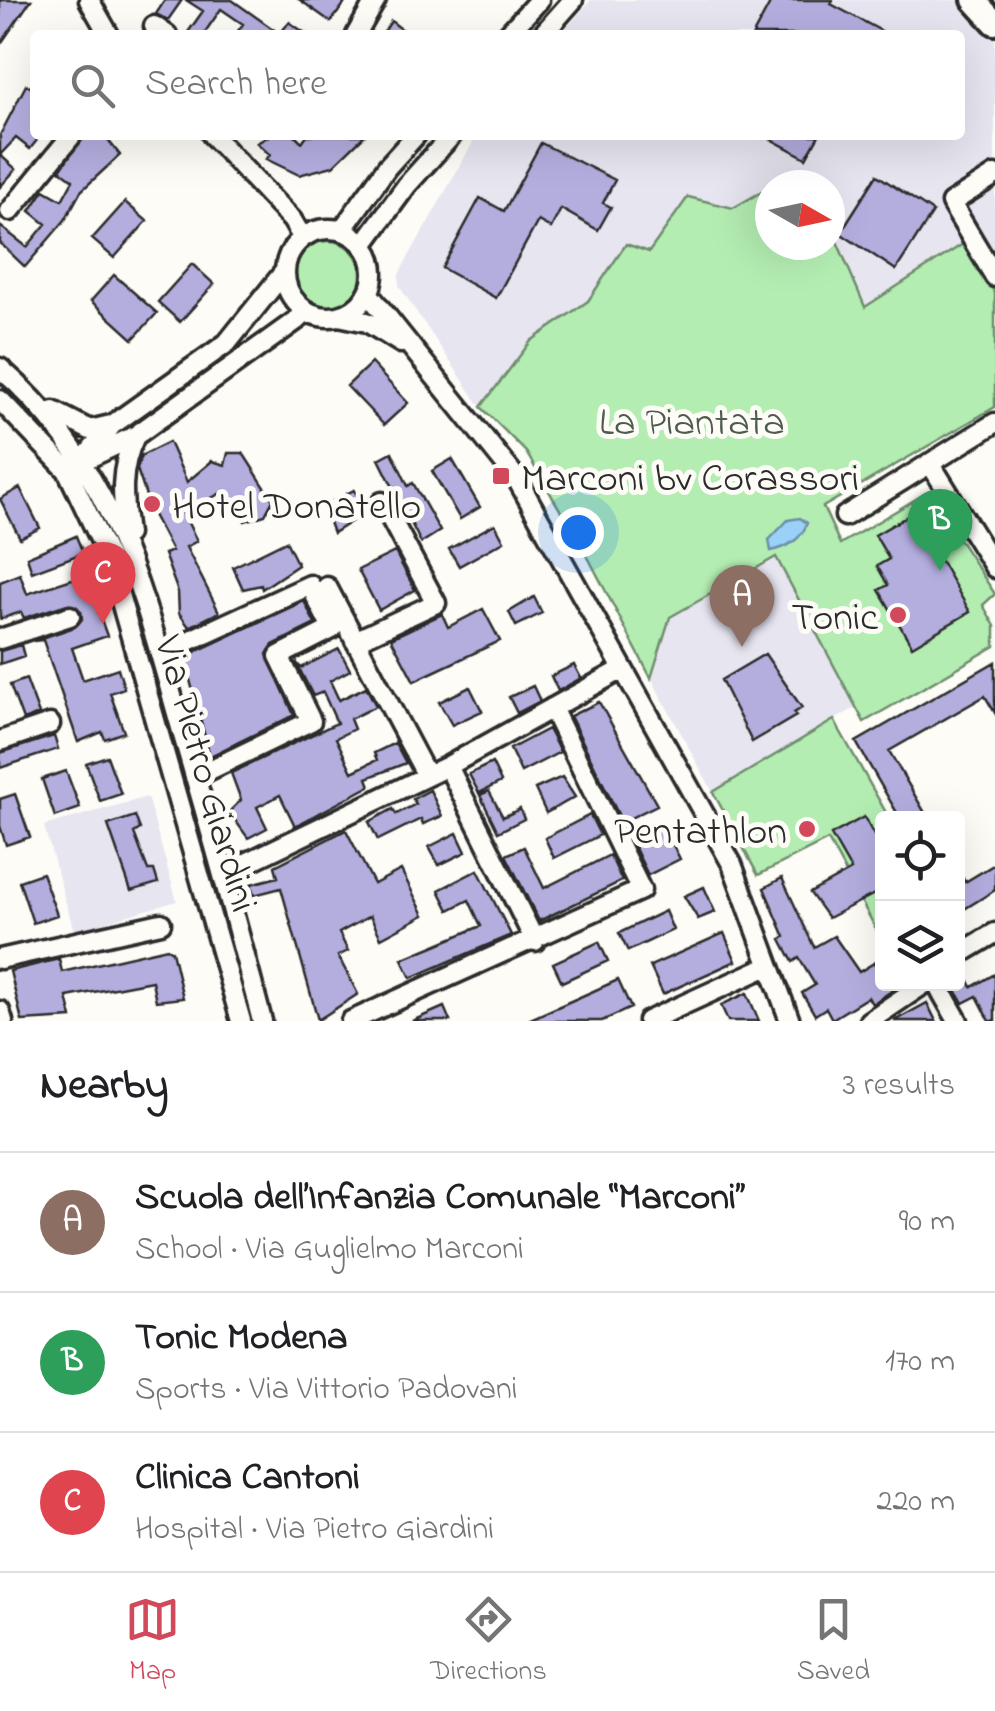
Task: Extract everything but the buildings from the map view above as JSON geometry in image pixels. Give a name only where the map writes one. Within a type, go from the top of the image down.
[{"type":"main road","points":[[974,0],[995,23]]},
{"type":"street","points":[[89,0],[106,30]]},
{"type":"street","points":[[359,30],[376,0]]},
{"type":"street","points":[[512,30],[539,0]]},
{"type":"street","points":[[547,30],[574,0]]},
{"type":"street","points":[[10,211],[68,140]]},
{"type":"street","points":[[224,140],[302,237]]},
{"type":"street","points":[[342,230],[387,166],[411,140]]},
{"type":"street","points":[[364,245],[407,185],[448,140]]},
{"type":"street","points":[[995,174],[950,203],[995,277]]},
{"type":"street","points":[[84,460],[112,425],[226,344],[284,272],[292,247],[314,230],[342,230],[364,245],[373,268],[368,294],[356,308],[339,316]]},
{"type":"street","points":[[284,272],[295,302],[308,312],[367,322],[418,354]]},
{"type":"street","points":[[368,294],[517,479],[732,864],[791,1018]]},
{"type":"street","points":[[67,470],[135,436],[308,312]]},
{"type":"street","name":"Via Pietro Giardini","points":[[0,368],[31,394],[84,460],[129,549]]},
{"type":"street","points":[[31,394],[70,423],[90,430],[112,425]]},
{"type":"street","name":"Via Pietro Giardini","points":[[1,404],[67,470],[108,556],[138,648],[242,1021]]},
{"type":"street","points":[[844,516],[995,423]]},
{"type":"street","name":"Via Pietro Giardini","points":[[135,436],[124,459],[121,488],[129,549],[262,1021]]},
{"type":"street","points":[[930,463],[995,568]]},
{"type":"street","points":[[355,641],[436,602],[382,502]]},
{"type":"street","points":[[160,654],[318,586],[355,641],[426,776]]},
{"type":"street","name":"Via Pietro Giardini","points":[[196,777],[311,721],[279,656],[332,629],[318,586]]},
{"type":"street","points":[[0,639],[70,616]]},
{"type":"street","points":[[223,874],[448,766],[621,670]]},
{"type":"street","points":[[351,1021],[641,890],[552,708]]},
{"type":"street","points":[[0,741],[50,724]]},
{"type":"street","points":[[448,766],[535,941]]},
{"type":"street","points":[[0,959],[162,923]]},
{"type":"street","points":[[965,951],[995,933]]},
{"type":"street","points":[[648,1021],[768,966]]},
{"type":"street","points":[[868,1021],[913,991]]},
{"type":"street","points":[[941,991],[958,1021]]},
{"type":"street","points":[[0,1011],[3,1021]]},
{"type":"shaded area","points":[[591,0],[959,0],[995,36],[995,293],[963,245],[865,307],[845,260],[845,170],[805,168],[755,170],[755,196],[733,208],[688,197],[648,253],[626,244],[588,301],[531,341],[481,407],[399,286],[399,274],[474,140],[965,140],[965,30],[564,30]]},
{"type":"shaded area","points":[[777,557],[855,708],[713,792],[651,678],[670,617]]},
{"type":"shaded area","points":[[147,797],[177,901],[74,931],[44,826]]},
{"type":"green space","name":"La Piantata","points":[[755,196],[755,260],[845,260],[865,307],[963,244],[995,293],[995,407],[823,507],[840,544],[928,492],[995,594],[983,605],[995,626],[995,646],[864,722],[776,557],[670,617],[651,678],[589,559],[526,452],[481,407],[531,341],[588,301],[626,244],[649,252],[688,197],[733,208]]},
{"type":"green space","points":[[328,241],[351,251],[361,274],[351,297],[328,307],[305,297],[295,274],[305,251]]},
{"type":"green space","name":"Pentathlon","points":[[834,720],[885,811],[875,811],[875,927],[828,840],[758,875],[713,792]]},
{"type":"water","points":[[800,518],[807,523],[802,534],[771,551],[769,540],[788,520]]},
{"type":"place","name":"Marconi bv Corassori","points":[[501,476]]},
{"type":"place","name":"Hotel Donatello","points":[[152,504]]},
{"type":"place","name":"Tonic Modena","points":[[940,571]]},
{"type":"place","name":"Tonic","points":[[898,615]]},
{"type":"place","name":"Clinica Cantoni","points":[[103,624]]},
{"type":"place","name":"Scuola dell’Infanzia Comunale “Marconi”","points":[[742,647]]},
{"type":"place","name":"Pentathlon","points":[[807,829]]}]
